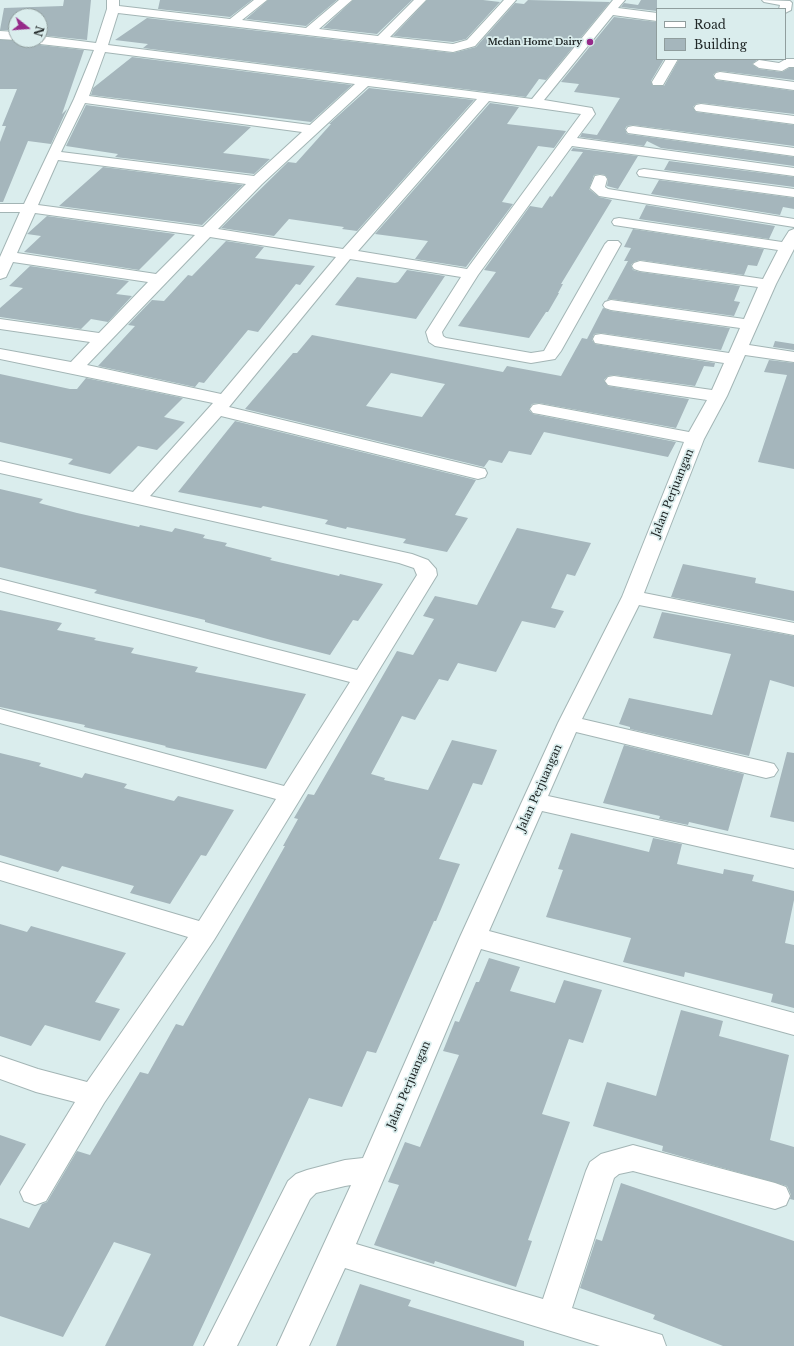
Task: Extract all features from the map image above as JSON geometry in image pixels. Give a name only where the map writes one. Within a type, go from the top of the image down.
[{"type":"street","points":[[139,12],[153,0]]},
{"type":"street","points":[[233,22],[261,0]]},
{"type":"street","points":[[309,31],[346,0]]},
{"type":"street","points":[[381,40],[420,0]]},
{"type":"street","points":[[0,274],[31,208],[53,155],[81,99],[101,47],[113,4],[139,12],[443,48],[466,46],[471,43],[510,0]]},
{"type":"street","points":[[535,103],[620,0]]},
{"type":"street","points":[[768,0],[786,2],[785,8]]},
{"type":"street","points":[[611,11],[656,17]]},
{"type":"street","points":[[48,41],[581,109],[588,113],[471,274],[434,332],[435,338],[444,343],[531,358],[540,358],[553,351],[613,244]]},
{"type":"street","points":[[658,82],[671,60]]},
{"type":"street","points":[[759,64],[782,66],[786,63],[794,62]]},
{"type":"street","points":[[720,76],[794,86]]},
{"type":"street","points":[[75,368],[257,181],[364,82]]},
{"type":"street","points":[[137,499],[220,405],[346,255],[486,97]]},
{"type":"street","points":[[81,99],[313,129]]},
{"type":"street","points":[[700,108],[794,120]]},
{"type":"street","points":[[633,130],[794,152]]},
{"type":"street","points":[[569,141],[794,172]]},
{"type":"street","points":[[53,155],[257,181]]},
{"type":"street","points":[[644,173],[794,193]]},
{"type":"street","points":[[600,179],[597,188],[604,193],[794,222]]},
{"type":"street","points":[[0,208],[31,208],[207,232],[471,274]]},
{"type":"street","points":[[619,222],[790,240]]},
{"type":"street","name":"Jalan Perjuangan","points":[[293,1346],[337,1252],[473,937],[569,723],[632,597],[695,439],[718,396],[751,325],[777,276],[790,240]]},
{"type":"street","points":[[9,256],[160,279]]},
{"type":"street","points":[[640,266],[777,276]]},
{"type":"street","points":[[611,305],[751,325]]},
{"type":"street","points":[[0,324],[103,339]]},
{"type":"street","points":[[601,339],[737,354],[794,357]]},
{"type":"street","points":[[0,354],[75,368],[478,472]]},
{"type":"street","points":[[614,381],[718,396]]},
{"type":"street","points":[[539,409],[695,439]]},
{"type":"street","points":[[0,467],[405,558],[421,564],[426,569],[427,575],[205,933],[94,1095],[35,1192]]},
{"type":"street","points":[[0,585],[362,678]]},
{"type":"street","points":[[632,597],[794,630]]},
{"type":"street","points":[[0,716],[290,795]]},
{"type":"street","points":[[569,723],[766,770]]},
{"type":"street","points":[[534,801],[794,859]]},
{"type":"street","points":[[0,871],[205,933]]},
{"type":"street","points":[[473,937],[794,1024]]},
{"type":"street","points":[[0,1068],[36,1080],[94,1095]]},
{"type":"street","points":[[553,1316],[601,1171],[611,1163],[633,1158],[775,1196]]},
{"type":"street","points":[[220,1346],[299,1190],[307,1183],[346,1173],[372,1170]]},
{"type":"street","points":[[337,1252],[650,1346]]},
{"type":"building","points":[[64,0],[91,0],[87,40],[48,36],[48,8],[8,8],[8,30],[0,30],[4,8],[63,6]]},
{"type":"building","points":[[160,0],[252,0],[230,17],[158,9]]},
{"type":"building","points":[[268,0],[337,0],[306,26],[246,19]]},
{"type":"building","points":[[353,0],[412,0],[377,34],[323,28]]},
{"type":"building","points":[[427,0],[483,0],[500,2],[466,39],[453,42],[393,36]]},
{"type":"building","points":[[528,0],[610,2],[546,80],[539,79],[526,97],[143,48],[148,44],[115,40],[147,18],[453,53],[476,47],[515,3],[524,4]]},
{"type":"building","points":[[641,0],[657,0],[656,11],[621,7],[624,3],[638,5]]},
{"type":"building","points":[[614,17],[656,22],[656,60],[663,60],[651,81],[653,86],[664,86],[678,60],[757,60],[752,64],[759,69],[782,72],[789,68],[794,68],[794,80],[720,71],[713,75],[716,80],[794,91],[794,114],[701,103],[696,104],[693,107],[696,112],[794,125],[794,146],[633,125],[627,126],[625,129],[627,134],[794,157],[794,166],[661,148],[647,141],[644,146],[580,137],[582,133],[597,135],[620,98],[574,92],[579,84],[561,82]]},
{"type":"building","points":[[0,40],[8,40],[8,48],[48,48],[48,46],[84,50],[62,114],[67,109],[51,144],[28,141],[3,202],[0,202],[0,142],[6,126],[2,126],[17,89],[0,89]]},
{"type":"building","points":[[132,57],[352,85],[311,122],[91,95],[93,88]]},
{"type":"building","points":[[369,88],[474,100],[357,231],[342,229],[344,227],[289,219],[274,236],[221,228],[288,162],[296,163],[331,124],[329,124]]},
{"type":"building","points":[[490,103],[519,107],[507,124],[566,131],[554,148],[538,146],[502,202],[513,204],[466,267],[415,259],[428,241],[375,234]]},
{"type":"building","points":[[86,105],[251,127],[223,153],[270,159],[254,174],[115,157],[118,154],[66,146]]},
{"type":"building","points":[[573,148],[638,156],[618,189],[607,186],[608,179],[605,175],[594,175],[589,189],[599,197],[612,200],[561,284],[563,284],[548,312],[546,312],[529,338],[458,326],[496,272],[484,270],[530,206],[542,208],[550,196],[552,197],[583,152],[571,151]]},
{"type":"building","points":[[669,161],[794,177],[794,187],[664,170]]},
{"type":"building","points":[[103,167],[243,185],[202,225],[59,206]]},
{"type":"building","points":[[659,180],[794,198],[794,209],[783,207],[780,215],[651,194]]},
{"type":"building","points":[[646,205],[775,226],[769,239],[639,219]]},
{"type":"building","points":[[47,216],[175,234],[139,270],[24,252],[41,236],[27,234]]},
{"type":"building","points":[[633,229],[764,249],[757,266],[748,265],[744,275],[640,260],[631,265],[633,270],[640,272],[740,286],[734,301],[740,302],[734,316],[611,299],[607,300],[628,261],[624,261],[631,248],[624,247]]},
{"type":"building","points":[[226,241],[264,247],[255,258],[315,266],[300,285],[296,284],[258,332],[248,330],[204,383],[199,382],[195,387],[98,366],[135,326],[128,325],[152,300],[164,301],[188,275],[192,276]]},
{"type":"building","points":[[30,266],[129,281],[116,294],[132,296],[108,322],[91,319],[81,329],[0,317],[0,308],[23,288],[9,286]]},
{"type":"building","points":[[407,270],[445,276],[416,319],[335,305],[357,277],[395,283],[398,282]]},
{"type":"building","points":[[603,308],[611,311],[730,328],[721,350],[601,333],[594,334],[592,340],[595,344],[715,363],[714,367],[704,366],[695,386],[614,375],[608,376],[604,380],[608,386],[689,399],[676,428],[539,403],[532,404],[529,410],[533,414],[676,442],[668,457],[544,432],[531,455],[509,451],[502,463],[489,460],[484,467],[245,409],[293,353],[297,353],[312,335],[503,372],[507,366],[561,376],[582,338],[587,339]],"holes":[[[391,373],[445,384],[422,417],[366,406]]]},
{"type":"building","points":[[775,341],[794,344],[794,350],[773,347]]},
{"type":"building","points":[[769,360],[794,363],[794,469],[758,462],[787,375],[764,372]]},
{"type":"building","points":[[0,374],[70,389],[77,389],[86,378],[183,398],[164,417],[185,422],[157,450],[138,446],[110,474],[68,464],[73,459],[0,442]]},
{"type":"building","points":[[235,421],[476,480],[455,515],[468,518],[447,552],[403,543],[406,539],[325,524],[328,520],[263,506],[261,508],[178,492]]},
{"type":"building","points":[[0,489],[43,499],[39,503],[77,513],[139,527],[140,525],[172,532],[175,528],[205,535],[203,538],[227,543],[225,546],[272,558],[270,560],[339,576],[340,574],[383,584],[358,621],[353,620],[330,655],[205,622],[205,620],[94,593],[97,590],[0,567]]},
{"type":"building","points":[[517,528],[591,543],[575,576],[567,574],[551,608],[564,611],[555,628],[522,621],[496,672],[458,663],[448,681],[439,679],[415,720],[402,716],[371,774],[385,778],[384,780],[428,790],[452,740],[497,750],[482,785],[473,783],[439,859],[460,864],[436,921],[434,921],[376,1053],[367,1051],[342,1107],[309,1098],[193,1346],[105,1346],[151,1254],[114,1242],[63,1337],[0,1316],[0,1218],[29,1228],[42,1204],[47,1202],[77,1151],[90,1155],[140,1072],[148,1074],[176,1024],[183,1026],[285,846],[283,846],[298,819],[294,818],[308,794],[314,795],[397,651],[413,655],[434,619],[423,616],[435,596],[477,605]]},
{"type":"building","points":[[683,564],[756,578],[755,583],[794,591],[794,621],[671,597]]},
{"type":"building","points":[[0,610],[62,623],[57,630],[96,638],[94,640],[134,648],[131,653],[198,667],[195,672],[306,694],[266,769],[165,747],[166,746],[84,727],[85,725],[0,707]]},
{"type":"building","points":[[662,612],[794,636],[794,687],[770,680],[749,756],[630,729],[630,727],[619,724],[629,698],[712,715],[731,654],[653,638]]},
{"type":"building","points":[[624,745],[744,774],[728,831],[689,822],[688,825],[659,819],[660,816],[603,803]]},
{"type":"building","points":[[787,752],[794,753],[794,822],[770,817]]},
{"type":"building","points":[[0,753],[41,763],[39,766],[82,778],[85,773],[127,784],[124,788],[174,801],[178,796],[234,810],[206,856],[201,855],[170,904],[130,893],[134,886],[62,866],[58,872],[0,855]]},
{"type":"building","points":[[571,833],[649,852],[653,838],[682,844],[677,864],[723,874],[724,869],[754,875],[752,881],[794,891],[794,900],[785,943],[794,945],[794,1008],[771,1002],[773,994],[685,972],[684,977],[623,962],[631,938],[546,917],[563,870],[558,869]]},
{"type":"building","points":[[0,924],[27,932],[31,926],[126,953],[95,1002],[120,1009],[100,1041],[45,1025],[31,1046],[0,1036]]},
{"type":"building","points":[[489,958],[520,967],[510,991],[555,1003],[564,980],[602,990],[583,1043],[569,1039],[542,1114],[570,1122],[528,1240],[532,1241],[516,1287],[435,1261],[434,1264],[374,1245],[399,1185],[388,1182],[405,1142],[420,1147],[459,1055],[443,1051],[455,1021],[459,1022],[476,982],[479,982]]},
{"type":"building","points":[[681,1010],[723,1021],[719,1036],[789,1055],[770,1140],[794,1147],[794,1200],[790,1199],[791,1195],[787,1186],[662,1151],[663,1146],[593,1126],[607,1082],[656,1096]]},
{"type":"building","points":[[0,1135],[26,1144],[0,1186]]},
{"type":"building","points":[[621,1183],[794,1241],[794,1346],[723,1346],[653,1319],[655,1315],[580,1288],[596,1239],[602,1241]]},
{"type":"building","points":[[360,1284],[411,1300],[408,1306],[524,1341],[524,1346],[336,1346]]},
{"type":"place","name":"Medan Home Dairy","points":[[590,42]]}]
